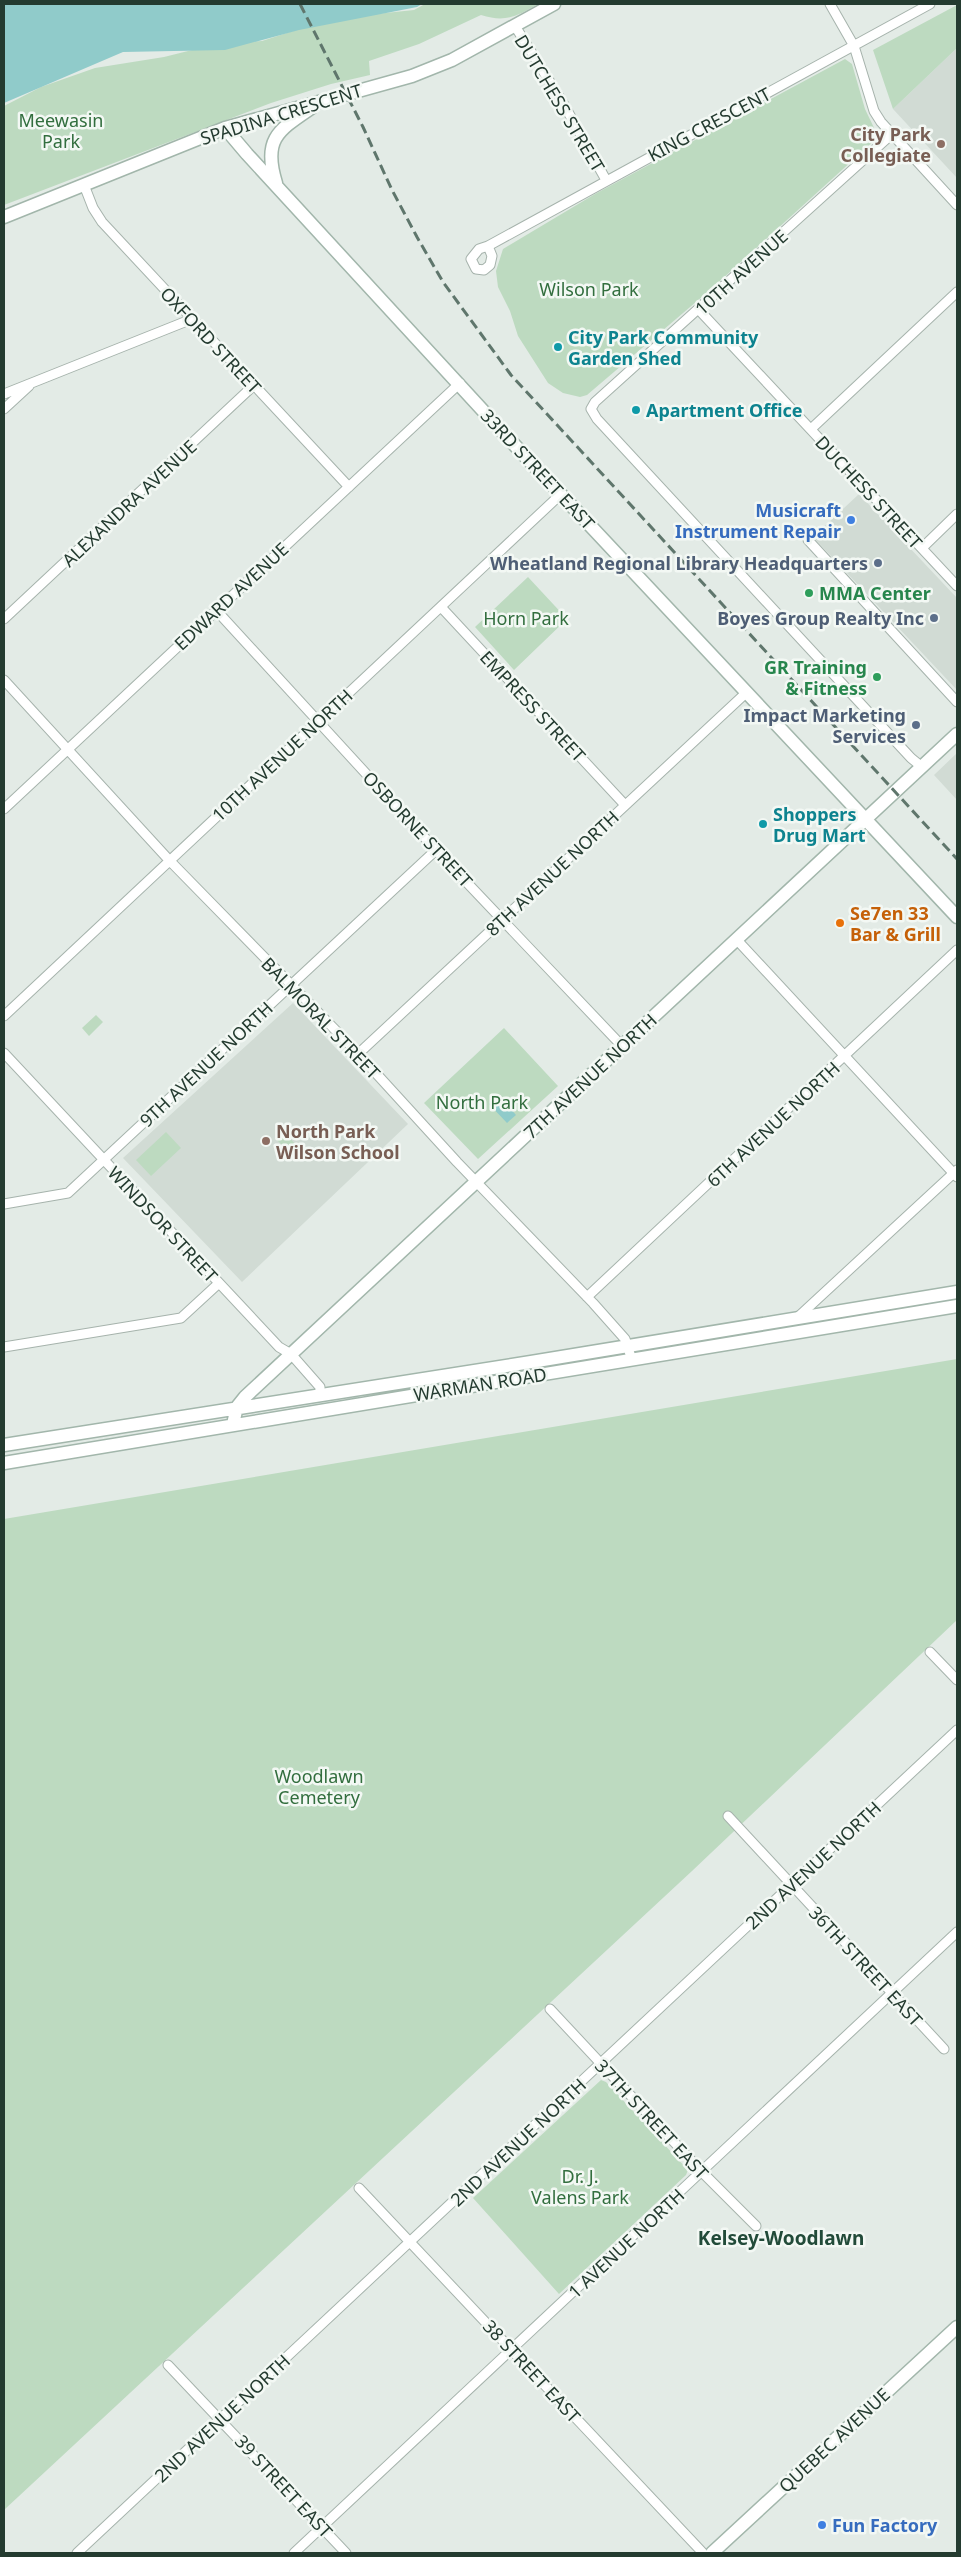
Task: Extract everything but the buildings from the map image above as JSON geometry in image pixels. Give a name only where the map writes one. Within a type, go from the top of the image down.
[{"type":"street","name":"SPADINA CRESCENT","points":[[4,217],[225,128],[420,72],[452,60],[554,4]]},
{"type":"street","points":[[830,4],[854,46],[874,111],[892,134],[957,204]]},
{"type":"street","name":"KING CRESCENT","points":[[488,246],[930,4]]},
{"type":"street","name":"DUTCHESS STREET","points":[[515,26],[563,103],[606,180]]},
{"type":"street","points":[[278,188],[272,169],[270,150],[273,142],[294,120],[323,100]]},
{"type":"street","name":"33RD STREET EAST","points":[[225,128],[278,188],[561,494],[957,917]]},
{"type":"street","name":"10TH AVENUE","points":[[892,134],[595,402],[591,409],[597,419],[904,750],[922,767]]},
{"type":"street","name":"OXFORD STREET","points":[[84,185],[93,208],[102,222],[349,486]]},
{"type":"street","points":[[811,429],[957,292]]},
{"type":"street","name":"DUCHESS STREET","points":[[698,310],[957,586]]},
{"type":"street","points":[[4,394],[192,319]]},
{"type":"street","points":[[4,409],[33,382]]},
{"type":"street","name":"EDWARD AVENUE","points":[[4,809],[460,383]]},
{"type":"street","name":"ALEXANDRA AVENUE","points":[[4,619],[254,386]]},
{"type":"street","name":"10TH AVENUE NORTH","points":[[4,1016],[561,494]]},
{"type":"street","points":[[922,548],[957,514]]},
{"type":"street","points":[[808,540],[957,702]]},
{"type":"street","name":"EMPRESS STREET","points":[[441,607],[625,805]]},
{"type":"street","name":"OSBORNE STREET","points":[[216,610],[436,850],[622,1046]]},
{"type":"street","name":"BALMORAL STREET","points":[[4,680],[169,860],[277,972],[291,984],[587,1296],[625,1339],[629,1346],[632,1360]]},
{"type":"street","name":"8TH AVENUE NORTH","points":[[358,1054],[747,692]]},
{"type":"street","name":"7TH AVENUE NORTH","points":[[237,1407],[291,1354],[957,734]]},
{"type":"street","name":"9TH AVENUE NORTH","points":[[4,1204],[68,1193],[436,850]]},
{"type":"street","points":[[737,940],[956,1173],[795,1319]]},
{"type":"street","name":"6TH AVENUE NORTH","points":[[587,1296],[845,1057],[957,950]]},
{"type":"street","name":"WINDSOR STREET","points":[[4,1053],[218,1284],[279,1347],[291,1354],[320,1386],[320,1395]]},
{"type":"street","points":[[4,1347],[181,1318],[218,1284]]},
{"type":"street","name":"WARMAN ROAD","points":[[4,1445],[957,1292]]},
{"type":"street","name":"WARMAN ROAD","points":[[4,1462],[957,1306]]},
{"type":"street","points":[[233,1424],[237,1407]]},
{"type":"street","points":[[930,1652],[957,1680]]},
{"type":"street","name":"2ND AVENUE NORTH","points":[[77,2553],[601,2065],[957,1730]]},
{"type":"street","name":"36TH STREET EAST","points":[[728,1816],[944,2049]]},
{"type":"street","name":"1 AVENUE NORTH","points":[[294,2553],[957,1932]]},
{"type":"street","name":"37TH STREET EAST","points":[[550,2009],[702,2172],[756,2226]]},
{"type":"street","name":"38 STREET EAST","points":[[360,2188],[704,2553]]},
{"type":"street","name":"QUEBEC AVENUE","points":[[712,2553],[957,2327]]},
{"type":"street","name":"39 STREET EAST","points":[[168,2365],[346,2553]]},
{"type":"shaded area","name":"City Park Collegiate","points":[[957,48],[957,178],[893,109]]},
{"type":"shaded area","points":[[859,494],[957,598],[957,690],[813,537]]},
{"type":"shaded area","points":[[957,753],[957,800],[934,775]]},
{"type":"shaded area","name":"North Park Wilson School","points":[[293,1003],[408,1124],[242,1282],[123,1158]]},
{"type":"green space","name":"Meewasin Park","points":[[425,4],[538,4],[511,17],[498,18],[481,15],[419,44],[369,61],[370,75],[331,84],[271,103],[4,205],[4,106],[41,87],[95,68],[164,57],[216,44],[262,41],[299,29],[366,15],[414,10]]},
{"type":"green space","points":[[957,5],[957,48],[893,109],[873,50]]},
{"type":"green space","name":"Wilson Park","points":[[845,59],[852,64],[865,109],[877,134],[876,139],[710,290],[587,395],[580,397],[563,393],[548,383],[518,336],[510,311],[498,287],[496,271],[503,249],[595,194]]},
{"type":"green space","name":"Horn Park","points":[[528,577],[567,619],[514,670],[475,627]]},
{"type":"green space","points":[[96,1015],[103,1022],[89,1036],[82,1028]]},
{"type":"green space","name":"North Park","points":[[504,1028],[558,1086],[478,1159],[424,1103]]},
{"type":"green space","points":[[166,1132],[181,1148],[151,1176],[136,1160]]},
{"type":"green space","points":[[284,1132],[298,1147],[291,1154],[276,1139]]},
{"type":"green space","name":"Woodlawn Cemetery","points":[[957,1359],[957,1620],[692,1871],[4,2510],[4,1519]]},
{"type":"green space","name":"Dr. J. Valens Park","points":[[601,2080],[606,2082],[688,2170],[686,2175],[559,2294],[473,2198]]},
{"type":"water","points":[[4,4],[422,4],[417,7],[299,30],[225,50],[123,52],[4,103]]},
{"type":"water","points":[[498,1095],[516,1115],[507,1123],[489,1104]]},
{"type":"railway","points":[[300,4],[417,237],[443,282],[511,375],[957,859]]},
{"type":"place","name":"City Park Collegiate","points":[[941,144]]},
{"type":"place","name":"City Park Community Garden Shed","points":[[558,347]]},
{"type":"place","name":"Apartment Office","points":[[636,410]]},
{"type":"place","name":"Musicraft Instrument Repair","points":[[851,520]]},
{"type":"place","name":"Wheatland Regional Library Headquarters","points":[[878,563]]},
{"type":"place","name":"MMA Center","points":[[809,593]]},
{"type":"place","name":"Boyes Group Realty Inc","points":[[934,618]]},
{"type":"place","name":"GR Training & Fitness","points":[[877,677]]},
{"type":"place","name":"Impact Marketing Services","points":[[916,725]]},
{"type":"place","name":"Shoppers Drug Mart","points":[[763,824]]},
{"type":"place","name":"Se7en 33 Bar & Grill","points":[[840,923]]},
{"type":"place","name":"North Park Wilson School","points":[[266,1141]]},
{"type":"place","name":"Fun Factory","points":[[822,2525]]},
{"type":"district","name":"Kelsey-Woodlawn","points":[[781,2238]]}]
